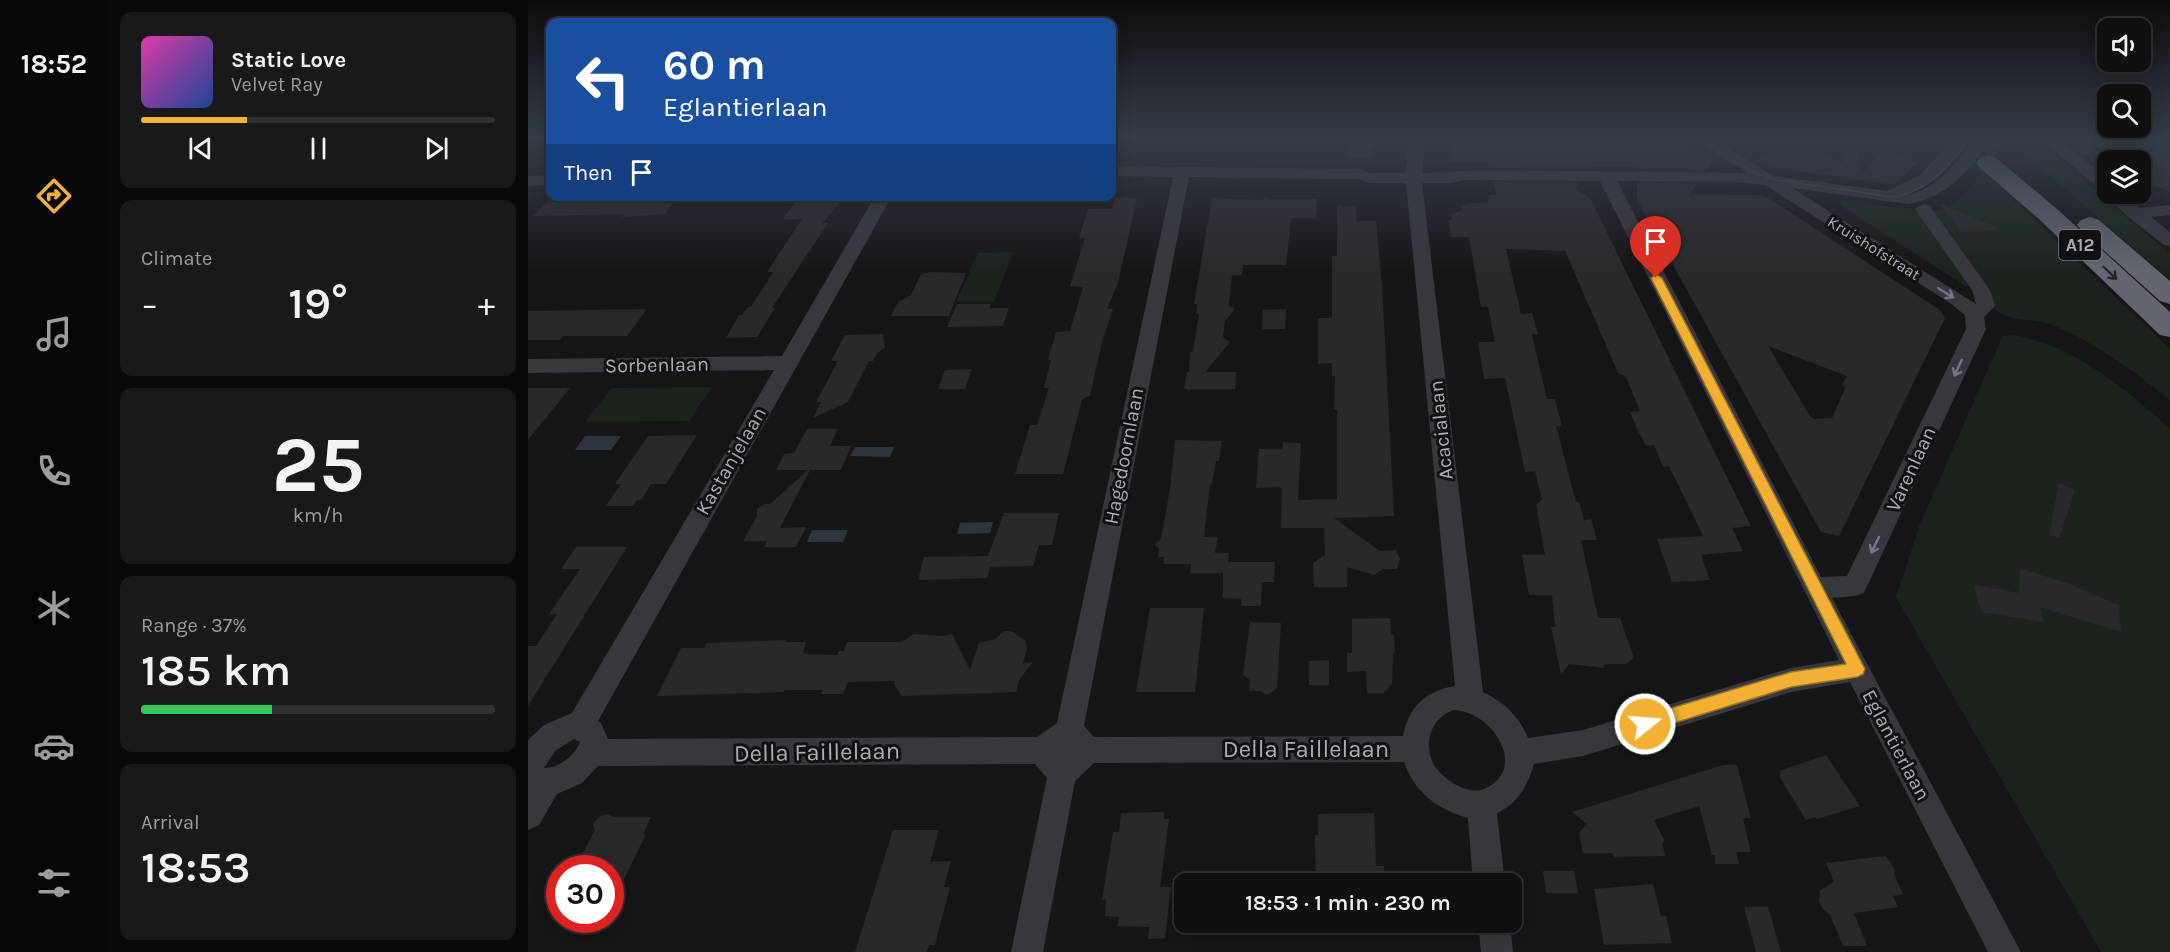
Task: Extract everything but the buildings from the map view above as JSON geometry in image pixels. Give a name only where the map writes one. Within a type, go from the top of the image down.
[{"type":"highway","name":"A12","points":[[2020,182],[2048,214],[2170,328]]},
{"type":"highway","name":"A12","points":[[2031,182],[2170,295]]},
{"type":"street","name":"Hagedoornlaan","points":[[1079,740],[1179,182]]},
{"type":"street","points":[[1340,182],[1358,182]]},
{"type":"street","name":"Acacialaan","points":[[1414,182],[1470,699]]},
{"type":"street","points":[[1466,182],[1495,182]]},
{"type":"street","name":"Eglantierlaan","points":[[1609,182],[1815,588],[2005,952]]},
{"type":"street","points":[[1662,182],[1741,186],[1770,182]]},
{"type":"street","name":"Kruishofstraat","points":[[1774,182],[1957,299],[1974,314]]},
{"type":"street","name":"Kruishofstraat","points":[[1777,182],[1872,194]]},
{"type":"street","points":[[1872,194],[1900,192],[1917,186],[1920,182]]},
{"type":"street","points":[[1872,194],[1908,199],[1930,195],[1948,182]]},
{"type":"street","name":"Kastanjelaan","points":[[579,727],[881,201]]},
{"type":"street","points":[[2126,204],[2170,241]]},
{"type":"street","points":[[1923,209],[1982,290],[1986,306],[1981,312],[1974,314]]},
{"type":"street","points":[[2136,213],[2170,210]]},
{"type":"street","name":"Varenlaan","points":[[1815,588],[1855,586],[1976,329],[1977,322],[1974,314]]},
{"type":"street","name":"Sorbenlaan","points":[[528,366],[787,363]]},
{"type":"street","points":[[1521,753],[1583,743],[1791,680],[1857,669]]},
{"type":"street","name":"Della Faillelaan","points":[[1470,699],[1454,698],[1442,701],[1429,710],[1416,735],[1416,749],[1420,769],[1432,783],[1445,793],[1464,802],[1481,804]]},
{"type":"street","points":[[1470,699],[1487,707],[1503,721],[1515,737],[1521,753],[1518,771],[1509,788],[1497,797],[1481,804],[1488,873]]},
{"type":"street","points":[[528,815],[532,767],[536,748],[552,735],[579,727],[588,729],[593,735],[595,742],[591,753],[569,775],[532,767]]},
{"type":"street","points":[[1062,774],[1042,750],[1079,740]]},
{"type":"street","points":[[1027,952],[1062,774],[1079,740]]},
{"type":"street","name":"Della Faillelaan","points":[[1079,740],[1416,749]]},
{"type":"street","name":"Della Faillelaan","points":[[591,753],[1042,750]]},
{"type":"street","points":[[1495,933],[1497,952]]},
{"type":"shaded area","points":[[1974,182],[1995,182],[2170,349],[2170,400],[2114,358],[2084,340],[2052,325],[2011,317],[1998,312],[1992,304],[1988,287],[1965,286],[1843,207],[1839,202],[1848,200],[1916,210],[1943,209],[1951,206]]},
{"type":"shaded area","points":[[2058,182],[2086,182],[2097,192],[2097,204],[2111,204],[2170,254],[2170,280]]},
{"type":"shaded area","points":[[1013,252],[994,302],[956,302],[978,253]]},
{"type":"shaded area","points":[[2014,335],[2037,341],[2079,359],[2117,384],[2170,428],[2170,952],[2101,952],[1896,597],[1920,524],[2000,342],[2003,336]]},
{"type":"shaded area","points":[[712,387],[689,421],[585,422],[611,388]]},
{"type":"shaded area","points":[[585,436],[621,436],[611,450],[575,450]]},
{"type":"shaded area","points":[[855,447],[894,447],[890,457],[850,456]]},
{"type":"shaded area","points":[[993,522],[990,533],[957,534],[960,523]]},
{"type":"shaded area","points":[[812,530],[848,530],[843,542],[807,542]]},
{"type":"tram line","points":[[1794,182],[1893,197],[1906,194],[1930,182]]},
{"type":"route","points":[[1645,724],[1791,680],[1857,669],[1656,278]]}]
